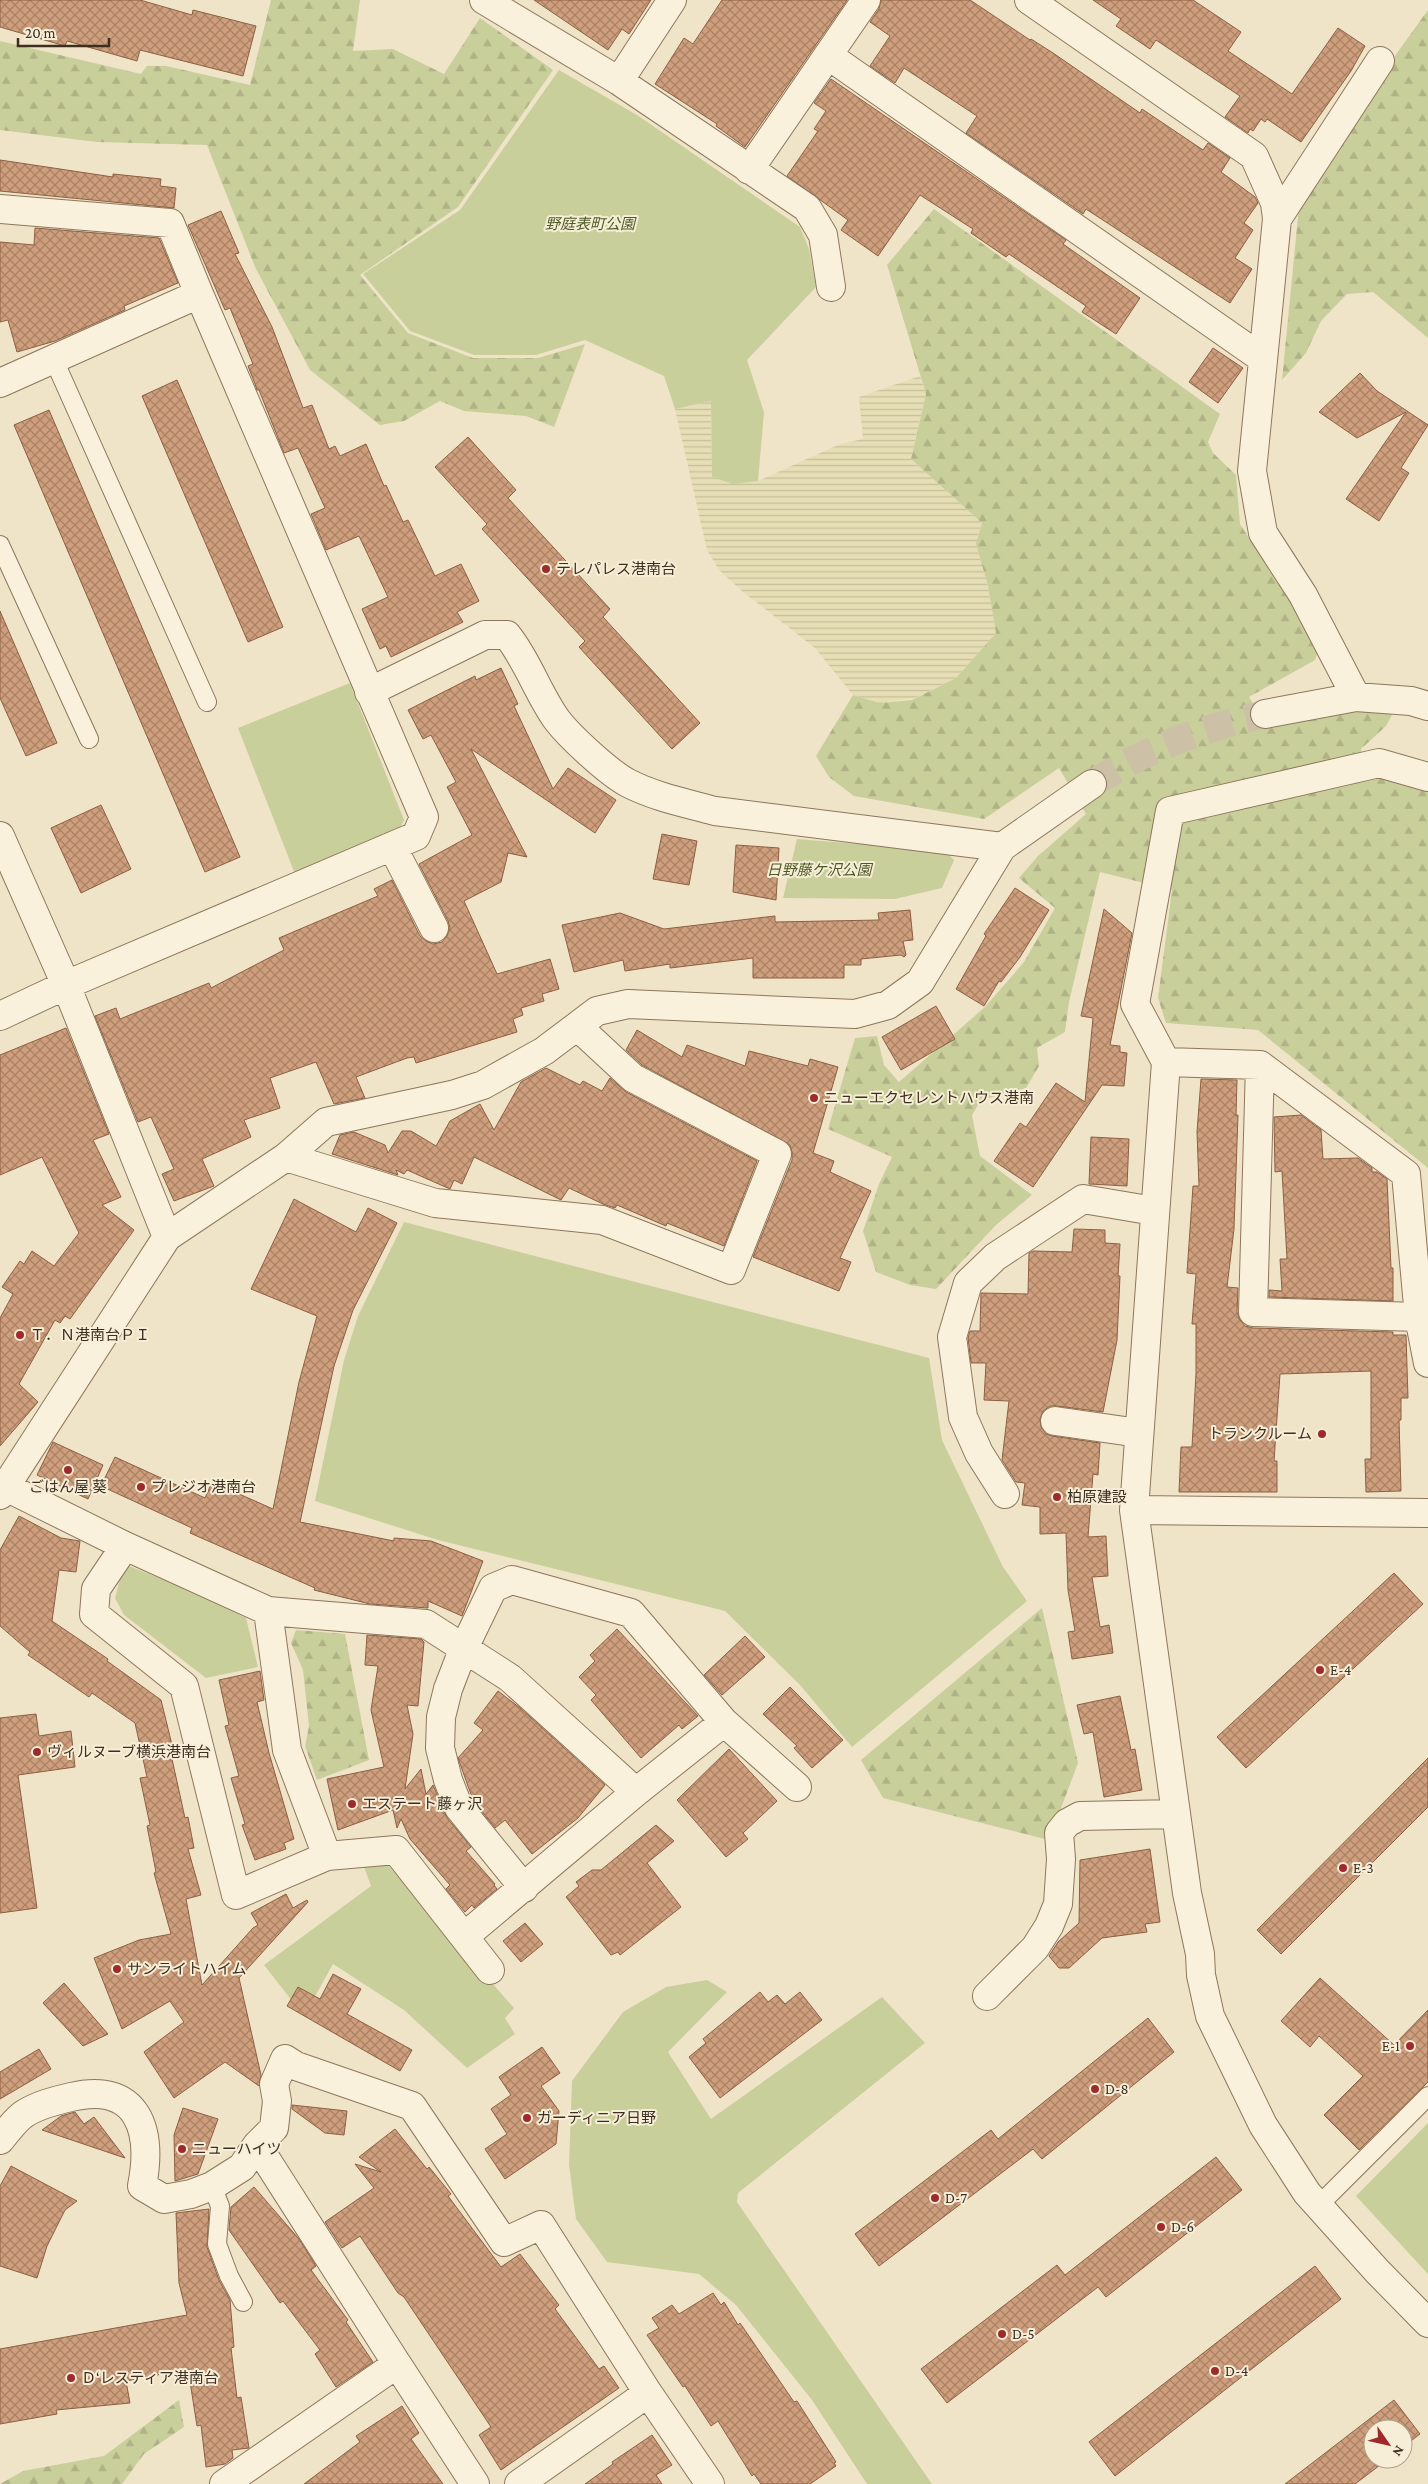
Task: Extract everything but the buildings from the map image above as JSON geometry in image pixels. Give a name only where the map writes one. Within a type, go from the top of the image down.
[{"type":"street","points":[[484,0],[620,81],[807,208],[823,235],[831,287]]},
{"type":"street","points":[[620,81],[672,0]]},
{"type":"street","points":[[749,170],[866,0]]},
{"type":"street","points":[[1029,0],[1254,156],[1275,203],[1277,219],[1252,470],[1264,533],[1303,595],[1356,698]]},
{"type":"street","points":[[829,56],[1263,359]]},
{"type":"street","points":[[1277,219],[1380,61]]},
{"type":"street","points":[[0,209],[170,224],[424,817],[416,836],[66,985],[0,1016]]},
{"type":"street","points":[[0,383],[199,294]]},
{"type":"street","points":[[369,692],[485,635],[507,635],[520,650],[557,720],[590,752],[627,782],[669,799],[715,811],[1002,847]]},
{"type":"street","points":[[1265,714],[1356,698],[1411,701],[1428,706]]},
{"type":"street","points":[[1428,777],[1379,764],[1170,811],[1135,1004],[1166,1062],[1134,1510],[1187,1893],[1200,1954],[1201,1975],[1210,2016],[1263,2124],[1307,2193],[1428,2323]]},
{"type":"street","points":[[636,1792],[510,1678],[463,1650],[426,1624],[268,1611],[3,1491],[167,1237],[286,1158],[326,1122],[452,1095],[482,1085],[544,1051],[597,1011],[628,1004],[855,1014],[888,1005],[920,982],[1002,847],[1092,784]]},
{"type":"street","points":[[0,836],[66,985],[167,1237]]},
{"type":"street","points":[[392,846],[434,928]]},
{"type":"street","points":[[286,1158],[436,1203],[602,1220],[730,1270],[777,1154],[634,1078],[578,1027]]},
{"type":"street","points":[[1166,1062],[1260,1065],[1406,1174],[1419,1317],[1428,1363]]},
{"type":"street","points":[[1260,1065],[1253,1312],[1419,1317]]},
{"type":"street","points":[[1005,1494],[979,1453],[962,1409],[952,1337],[968,1283],[995,1258],[1083,1199],[1154,1211]]},
{"type":"street","points":[[1055,1421],[1139,1433]]},
{"type":"street","points":[[1134,1510],[1428,1513]]},
{"type":"street","points":[[125,1546],[96,1589],[94,1614],[184,1686],[236,1895],[327,1856],[396,1850],[490,1970]]},
{"type":"street","points":[[524,1888],[459,1808],[448,1780],[440,1748],[441,1717],[448,1689],[463,1650],[493,1588],[512,1580],[630,1613],[724,1722],[797,1787]]},
{"type":"street","points":[[268,1611],[287,1750],[327,1856]]},
{"type":"street","points":[[465,1936],[636,1792],[724,1722]]},
{"type":"street","points":[[988,1996],[1035,1948],[1049,1926],[1058,1904],[1061,1859],[1059,1833],[1067,1822],[1080,1816],[1176,1814]]},
{"type":"street","points":[[0,2140],[22,2115],[46,2103],[83,2094],[111,2095],[129,2106],[146,2137],[146,2162],[142,2186],[164,2199],[190,2194],[212,2186],[242,2167],[257,2145],[274,2128],[277,2101],[274,2084],[285,2059],[296,2066],[412,2106],[504,2242],[541,2225],[648,2393],[710,2484]]},
{"type":"street","points":[[257,2145],[475,2484]]},
{"type":"street","points":[[224,2484],[397,2364]]},
{"type":"street","points":[[519,2484],[648,2393]]},
{"type":"lane","points":[[54,360],[207,702]]},
{"type":"lane","points":[[0,545],[88,739]]},
{"type":"lane","points":[[1318,2206],[1428,2096]]},
{"type":"lane","points":[[212,2186],[220,2206],[217,2244],[229,2276],[243,2302]]},
{"type":"shaded area","points":[[920,376],[926,394],[911,459],[982,523],[976,544],[988,586],[996,633],[956,678],[915,698],[879,703],[853,695],[815,648],[742,591],[719,570],[707,550],[675,409],[711,401],[712,477],[758,481],[840,444],[863,439],[859,397]]},
{"type":"green space","points":[[271,0],[360,0],[353,51],[393,49],[444,74],[480,18],[553,70],[458,207],[360,275],[408,333],[473,358],[538,358],[585,344],[554,427],[526,416],[464,411],[440,401],[404,421],[380,425],[310,370],[255,267],[207,145],[97,142],[0,130],[0,41],[141,74],[147,66],[166,66],[250,85]]},
{"type":"green space","points":[[1428,10],[1428,338],[1373,292],[1347,294],[1321,321],[1306,353],[1282,380],[1301,186]]},
{"type":"green space","name":"野庭表町公園","points":[[559,70],[637,115],[800,227],[809,249],[816,287],[747,360],[764,412],[758,481],[733,484],[712,477],[711,401],[675,409],[664,376],[585,340],[536,355],[474,355],[410,331],[363,274],[460,210]]},
{"type":"green space","points":[[934,209],[1220,414],[1208,442],[1213,453],[1236,475],[1240,524],[1320,647],[1315,660],[1249,697],[1268,728],[1356,711],[1393,713],[1386,726],[1361,749],[1367,775],[1428,785],[1428,1168],[1258,1030],[1166,1023],[1158,998],[1172,890],[1100,872],[1069,1002],[1065,1032],[1037,1048],[1039,1066],[1026,1088],[981,1100],[972,1115],[980,1156],[1032,1195],[996,1225],[936,1289],[910,1285],[876,1272],[863,1231],[879,1184],[892,1157],[828,1129],[855,1038],[877,1036],[884,1065],[899,1082],[985,1007],[1024,962],[1055,908],[1019,878],[1038,856],[1086,814],[1059,768],[984,819],[854,796],[829,777],[816,756],[853,695],[879,703],[912,700],[956,678],[996,633],[988,586],[976,544],[982,523],[911,459],[926,394],[887,265]]},
{"type":"green space","points":[[350,683],[404,820],[398,832],[295,874],[238,728]]},
{"type":"green space","name":"日野藤ケ沢公園","points":[[797,839],[946,851],[954,860],[942,888],[895,899],[783,898]]},
{"type":"green space","points":[[404,1222],[929,1358],[942,1440],[1003,1567],[1027,1601],[852,1747],[800,1685],[725,1611],[438,1540],[315,1501],[344,1360],[358,1316]]},
{"type":"green space","points":[[124,1564],[199,1594],[246,1618],[258,1667],[206,1678],[124,1615],[115,1598]]},
{"type":"green space","points":[[1042,1608],[1078,1763],[1049,1840],[883,1798],[861,1760]]},
{"type":"green space","points":[[296,1630],[345,1634],[369,1760],[317,1780],[305,1746],[309,1726],[303,1670],[291,1643]]},
{"type":"green space","points":[[387,1864],[514,2008],[505,2018],[515,2034],[467,2068],[404,2010],[333,1964],[304,2016],[264,1965],[371,1886],[364,1867]]},
{"type":"green space","points":[[707,1980],[727,1992],[668,2052],[711,2119],[882,1997],[925,2043],[738,2193],[737,2202],[932,2484],[867,2484],[812,2400],[736,2305],[699,2274],[607,2262],[576,2219],[569,2165],[572,2081],[623,2012],[666,1987]]},
{"type":"green space","points":[[1428,2123],[1428,2274],[1356,2196]]},
{"type":"green space","points":[[179,2400],[184,2427],[144,2454],[122,2484],[0,2484],[23,2471],[104,2456]]},
{"type":"tunnel","points":[[1092,784],[1134,760],[1175,741],[1218,726],[1265,714]]},
{"type":"place","name":"テレパレス港南台","points":[[546,569]]},
{"type":"place","name":"ニューエクセレントハウス港南","points":[[814,1098]]},
{"type":"place","name":"Ｔ．Ｎ港南台ＰＩ","points":[[20,1335]]},
{"type":"place","name":"トランクルーム","points":[[1322,1434]]},
{"type":"place","name":"ごはん屋 葵","points":[[68,1470]]},
{"type":"place","name":"プレジオ港南台","points":[[141,1487]]},
{"type":"place","name":"柏原建設","points":[[1057,1497]]},
{"type":"place","name":"E-4","points":[[1320,1670]]},
{"type":"place","name":"ヴィルヌーブ横浜港南台","points":[[37,1752]]},
{"type":"place","name":"エステート藤ヶ沢","points":[[352,1804]]},
{"type":"place","name":"E-3","points":[[1343,1868]]},
{"type":"place","name":"サンライトハイム","points":[[117,1969]]},
{"type":"place","name":"E-1","points":[[1410,2046]]},
{"type":"place","name":"D-8","points":[[1095,2089]]},
{"type":"place","name":"ガーディニア日野","points":[[527,2118]]},
{"type":"place","name":"ニューハイツ","points":[[182,2149]]},
{"type":"place","name":"D-7","points":[[935,2198]]},
{"type":"place","name":"D-6","points":[[1161,2227]]},
{"type":"place","name":"D-5","points":[[1002,2334]]},
{"type":"place","name":"D-4","points":[[1215,2371]]},
{"type":"place","name":"Ｄ‘レスティア港南台","points":[[71,2378]]}]
